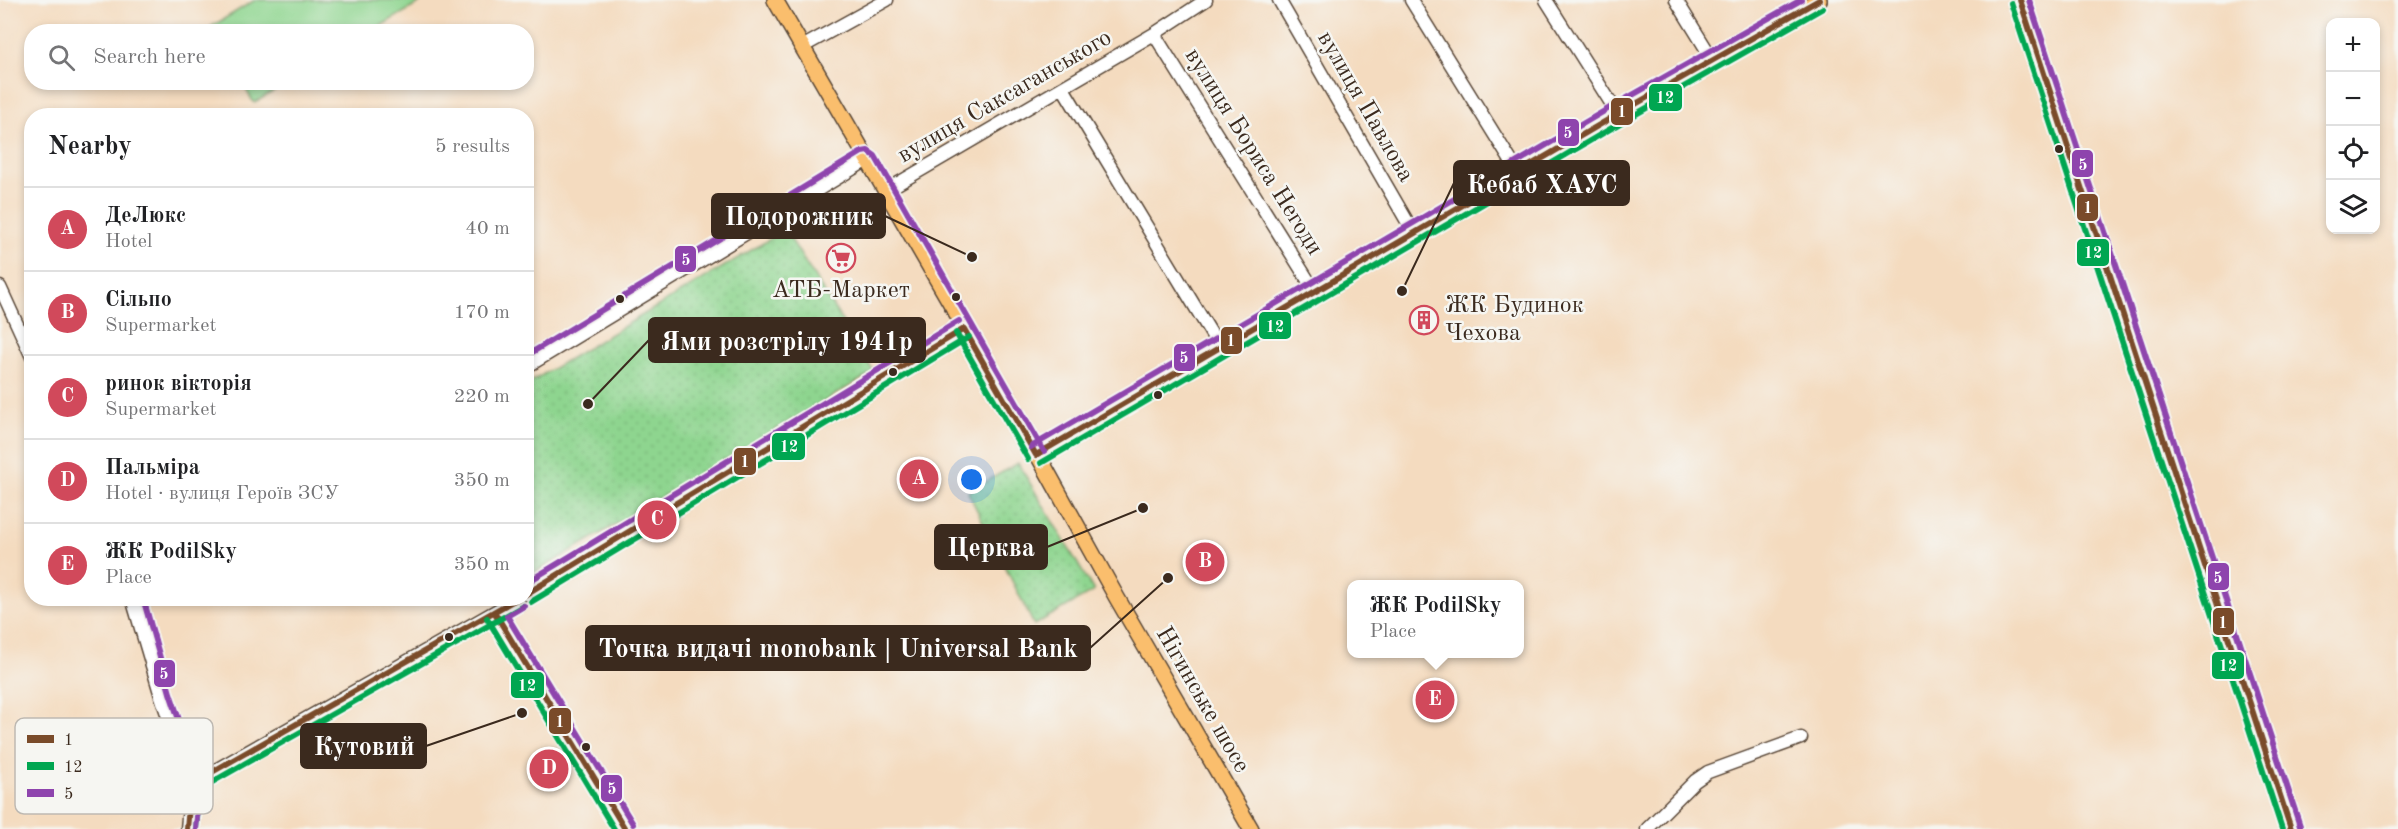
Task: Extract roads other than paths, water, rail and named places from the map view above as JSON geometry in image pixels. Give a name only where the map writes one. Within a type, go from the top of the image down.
[{"type":"main road","name":"Нігинське шосе","points":[[775,0],[1251,829]]},
{"type":"main road","points":[[1036,454],[1316,293],[1812,2]]},
{"type":"street","points":[[802,47],[887,0]]},
{"type":"street","name":"вулиця Саксаганського","points":[[885,191],[1154,34],[1206,0]]},
{"type":"street","name":"вулиця Павлова","points":[[1279,0],[1415,235]]},
{"type":"street","points":[[1411,0],[1519,174]]},
{"type":"street","points":[[1546,0],[1618,114]]},
{"type":"street","points":[[1676,0],[1713,60]]},
{"type":"street","points":[[2020,0],[2291,829]]},
{"type":"street","name":"вулиця Бориса Негоди","points":[[1154,34],[1316,293]]},
{"type":"street","points":[[1063,88],[1220,348]]},
{"type":"street","points":[[534,363],[867,160]]},
{"type":"street","points":[[0,287],[24,340]]},
{"type":"street","points":[[534,589],[964,329]]},
{"type":"street","points":[[137,606],[168,718]]},
{"type":"street","points":[[213,772],[506,606]]},
{"type":"street","points":[[495,613],[625,829]]},
{"type":"street","points":[[1647,829],[1695,781],[1708,772],[1801,738]]},
{"type":"street","points":[[187,829],[188,814]]},
{"type":"place","name":"Подорожник","points":[[972,257]]},
{"type":"place","name":"АТБ-Маркет","points":[[841,258]]},
{"type":"place","name":"Кебаб ХАУС","points":[[1402,291]]},
{"type":"place","name":"ЖК Будинок Чехова","points":[[1424,320]]},
{"type":"place","name":"Ями розстрілу 1941р","points":[[588,404]]},
{"type":"place","name":"ДеЛюкс","points":[[919,479]]},
{"type":"place","name":"Церква","points":[[1143,508]]},
{"type":"place","name":"ринок вікторія","points":[[657,520]]},
{"type":"place","name":"Сільпо","points":[[1205,562]]},
{"type":"place","name":"Точка видачі monobank | Universal Bank","points":[[1168,578]]},
{"type":"place","name":"ЖК PodilSky","points":[[1435,700]]},
{"type":"place","name":"Кутовий","points":[[522,713]]},
{"type":"place","name":"Пальміра","points":[[549,769]]}]
